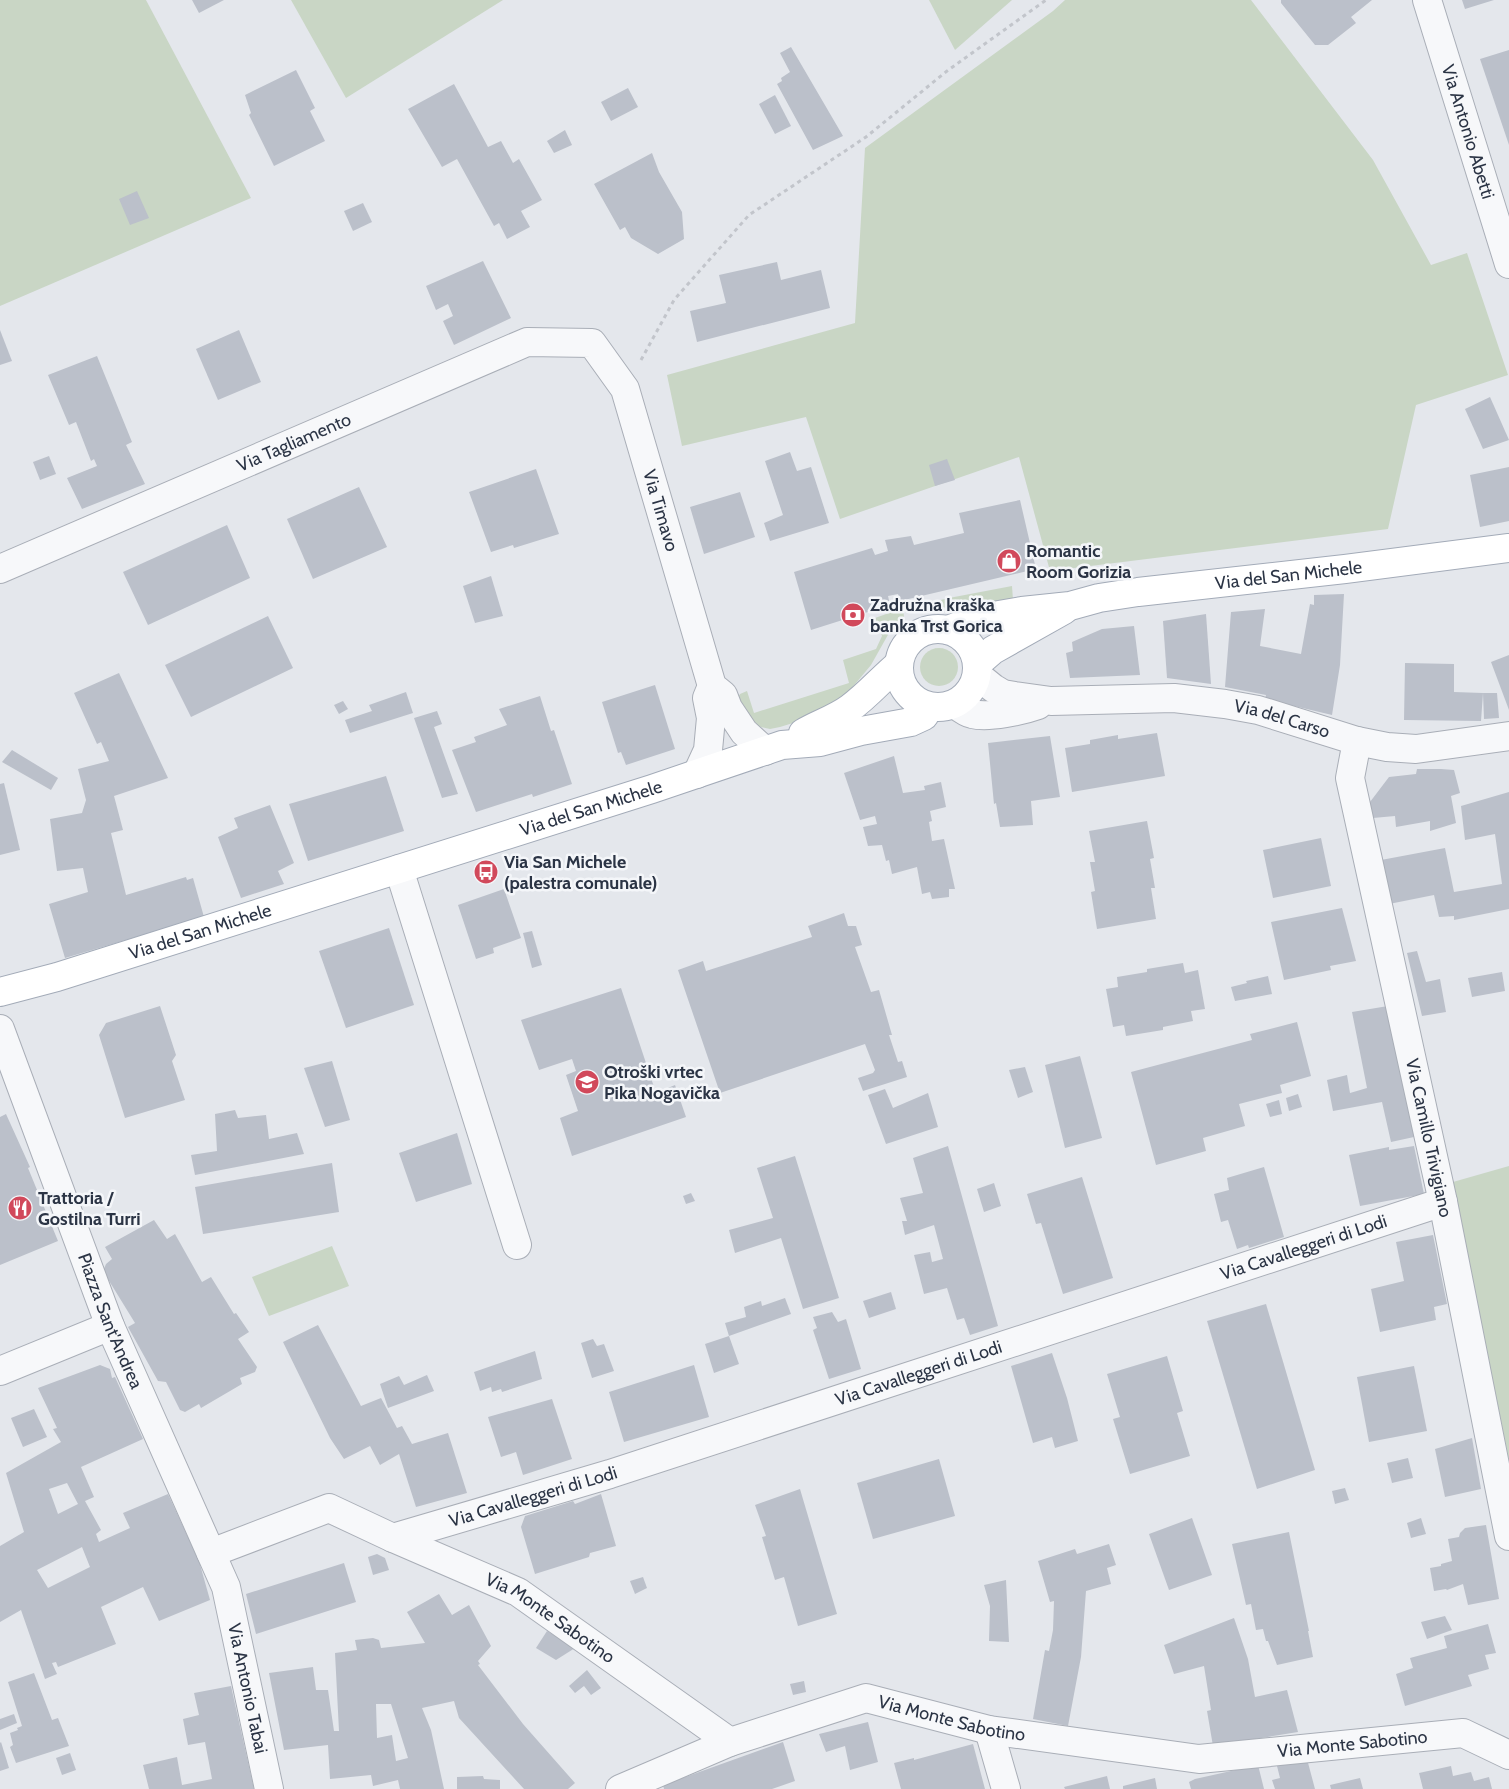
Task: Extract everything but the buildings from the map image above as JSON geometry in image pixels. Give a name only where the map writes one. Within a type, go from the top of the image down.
[{"type":"main road","name":"Via del San Michele","points":[[0,992],[57,977],[633,795],[774,748],[815,726],[836,718],[852,707],[868,694],[882,677],[899,664],[903,651],[910,640],[921,632],[934,629],[948,630],[976,619],[1022,611],[1070,606],[1099,598],[1138,592],[1345,569],[1509,548]]},
{"type":"main road","name":"Via del San Michele","points":[[774,748],[820,742],[861,730],[911,722],[965,697],[973,687],[978,669],[993,650],[1070,606]]},
{"type":"main road","points":[[948,630],[962,636],[972,648],[978,669]]},
{"type":"main road","points":[[899,664],[900,678],[906,691],[916,701],[942,706]]},
{"type":"street","name":"Via Antonio Abetti","points":[[1427,0],[1509,264]]},
{"type":"street","name":"Via Tagliamento","points":[[0,569],[527,342],[592,343]]},
{"type":"street","name":"Via Timavo","points":[[592,343],[625,389],[712,686],[723,695],[728,708],[744,732],[774,748]]},
{"type":"street","name":"Via del Carso","points":[[978,669],[993,688],[1003,694],[1051,701],[1174,698],[1225,704],[1258,710],[1356,742],[1387,747],[1416,749],[1509,736]]},
{"type":"street","name":"Via Timavo","points":[[697,774],[708,750],[711,718],[707,698],[712,686]]},
{"type":"street","name":"Via del Carso","points":[[942,706],[979,715],[1018,712],[1051,701]]},
{"type":"street","name":"Via Camillo Trivigiano","points":[[1356,742],[1350,778],[1443,1202],[1509,1536]]},
{"type":"street","points":[[399,869],[517,1245]]},
{"type":"street","name":"Piazza Sant'Andrea","points":[[0,1029],[110,1326],[226,1587]]},
{"type":"street","name":"Via Cavalleggeri di Lodi","points":[[393,1538],[620,1471],[1443,1202]]},
{"type":"street","points":[[0,1371],[110,1326]]},
{"type":"street","points":[[211,1553],[329,1508],[393,1538]]},
{"type":"street","name":"Via Monte Sabotino","points":[[393,1538],[518,1592],[730,1742],[866,1698],[989,1730],[1199,1760],[1463,1732],[1509,1755]]},
{"type":"street","name":"Via Antonio Tabai","points":[[226,1587],[269,1789]]},
{"type":"street","points":[[989,1730],[1006,1789]]},
{"type":"street","points":[[620,1789],[730,1742]]},
{"type":"path","points":[[625,389],[674,300],[749,215],[866,137],[947,71],[1046,0]]},
{"type":"green space","points":[[0,0],[146,0],[251,198],[0,306]]},
{"type":"green space","points":[[291,0],[503,0],[346,98]]},
{"type":"green space","points":[[929,0],[1012,0],[955,50]]},
{"type":"green space","points":[[1065,0],[1251,0],[1373,160],[1431,265],[1467,253],[1508,375],[1416,405],[1388,529],[1050,571],[1019,457],[840,519],[806,417],[682,446],[667,375],[855,323],[865,148],[1053,11]]},
{"type":"green space","points":[[1012,586],[1013,600],[986,606],[930,608],[920,605],[949,598]]},
{"type":"green space","points":[[903,608],[904,617],[889,633],[871,665],[846,695],[809,718],[780,727],[770,729],[746,720],[738,697],[747,691],[754,713],[849,683],[843,660],[876,649],[882,636],[875,618]]},
{"type":"green space","points":[[939,648],[946,649],[952,654],[957,660],[957,674],[952,680],[946,685],[939,686],[932,685],[926,680],[921,674],[920,667],[921,660],[926,654],[932,649]]},
{"type":"green space","points":[[1509,1166],[1509,1461],[1453,1182]]},
{"type":"green space","points":[[332,1246],[349,1286],[269,1316],[252,1277]]},
{"type":"place","name":"Romantic Room Gorizia","points":[[1009,561]]},
{"type":"place","name":"Zadružna kraška banka Trst Gorica","points":[[853,615]]},
{"type":"place","name":"Via San Michele (palestra comunale)","points":[[486,872]]},
{"type":"place","name":"Otroški vrtec Pika Nogavička","points":[[587,1082]]},
{"type":"place","name":"Trattoria / Gostilna Turri","points":[[20,1208]]}]
